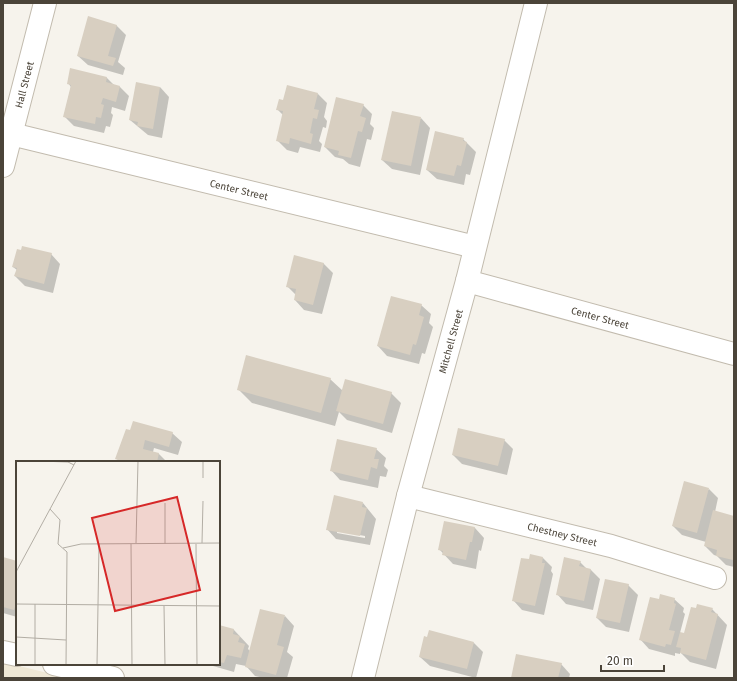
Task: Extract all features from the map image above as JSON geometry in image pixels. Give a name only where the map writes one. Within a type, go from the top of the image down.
[{"type":"street","name":"Hall Street","points":[[3,166],[7,133],[45,3]]},
{"type":"street","name":"Mitchell Street","points":[[363,678],[408,496],[467,281],[530,4]]},
{"type":"street","name":"Center Street","points":[[7,133],[475,247]]},
{"type":"street","name":"Center Street","points":[[467,281],[734,354]]},
{"type":"street","name":"Chestney Street","points":[[408,496],[611,546],[715,578]]},
{"type":"street","points":[[3,652],[16,655]]},
{"type":"street","points":[[58,665],[113,678]]},
{"type":"shaded area","points":[[3,662],[68,678],[3,678]]},
{"type":"building","points":[[88,16],[117,25],[108,56],[116,58],[113,66],[77,56]]},
{"type":"building","points":[[70,68],[107,77],[106,82],[120,86],[116,102],[103,98],[101,104],[104,105],[101,118],[96,117],[95,124],[63,117],[71,85],[67,84]]},
{"type":"building","points":[[136,82],[160,87],[153,129],[137,126],[138,122],[129,120]]},
{"type":"building","points":[[287,85],[318,93],[314,109],[319,110],[317,119],[313,118],[310,133],[313,134],[311,144],[290,138],[289,144],[276,141],[283,111],[276,110],[279,99],[283,100]]},
{"type":"building","points":[[336,97],[364,104],[360,116],[366,118],[362,132],[358,131],[351,158],[338,155],[339,151],[324,147]]},
{"type":"building","points":[[392,111],[421,117],[411,166],[381,160]]},
{"type":"building","points":[[435,131],[464,138],[463,141],[467,142],[461,166],[457,165],[454,176],[426,170]]},
{"type":"building","points":[[22,246],[52,253],[44,284],[14,276],[17,268],[12,267],[17,249],[21,250]]},
{"type":"building","points":[[294,255],[324,263],[313,305],[294,300],[296,289],[286,287]]},
{"type":"building","points":[[391,296],[422,304],[419,315],[424,317],[416,345],[413,344],[410,355],[377,346]]},
{"type":"building","points":[[246,355],[331,378],[321,413],[237,390]]},
{"type":"building","points":[[345,379],[392,392],[383,424],[336,411]]},
{"type":"building","points":[[133,421],[173,432],[169,447],[145,440],[143,449],[159,453],[157,461],[122,461],[115,459],[126,429],[130,430]]},
{"type":"building","points":[[458,428],[505,439],[498,466],[452,455]]},
{"type":"building","points":[[337,439],[377,448],[374,459],[379,459],[377,469],[371,467],[368,480],[330,471]]},
{"type":"building","points":[[684,481],[709,488],[697,533],[672,526]]},
{"type":"building","points":[[334,495],[363,502],[362,507],[367,508],[360,536],[326,530]]},
{"type":"building","points":[[713,510],[734,516],[733,560],[716,556],[717,550],[704,546]]},
{"type":"building","points":[[444,521],[475,527],[466,560],[442,555],[443,551],[438,550]]},
{"type":"building","points":[[530,554],[543,557],[542,563],[545,563],[535,606],[512,601],[521,558],[529,559]]},
{"type":"building","points":[[3,557],[16,561],[16,603],[14,610],[3,607]]},
{"type":"building","points":[[564,557],[581,561],[579,566],[591,569],[584,601],[556,595]]},
{"type":"building","points":[[605,579],[629,584],[620,623],[596,618]]},
{"type":"building","points":[[660,594],[675,598],[674,603],[676,604],[669,630],[675,631],[671,645],[666,644],[665,647],[639,640],[650,597],[659,599]]},
{"type":"building","points":[[697,604],[713,608],[711,612],[718,614],[706,660],[680,653],[681,648],[676,647],[680,632],[684,633],[691,607],[696,608]]},
{"type":"building","points":[[260,609],[285,615],[277,645],[284,647],[276,675],[245,667]]},
{"type":"building","points":[[220,625],[234,629],[233,634],[240,636],[238,642],[245,644],[241,658],[227,655],[224,663],[220,662]]},
{"type":"building","points":[[429,630],[474,642],[467,669],[419,657],[424,636],[427,637]]},
{"type":"building","points":[[516,654],[562,663],[558,678],[511,678]]}]
